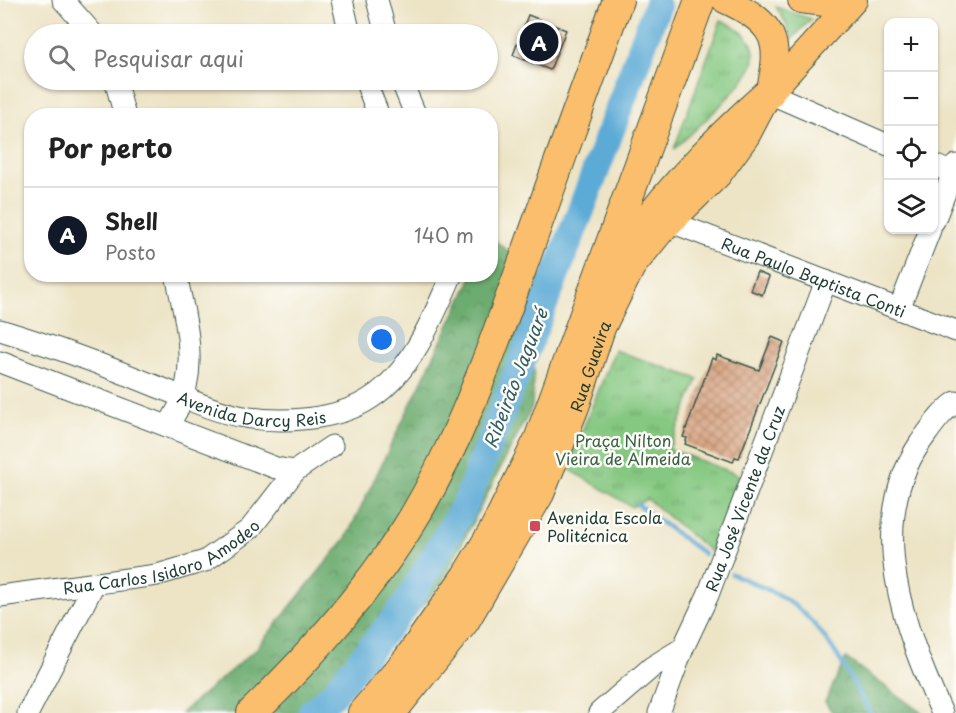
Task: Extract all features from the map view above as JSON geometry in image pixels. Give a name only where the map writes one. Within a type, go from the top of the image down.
[{"type":"highway","points":[[252,713],[327,637],[368,586],[407,528],[438,472],[491,351],[618,0]]},
{"type":"highway","points":[[363,713],[408,660],[466,577],[494,531],[539,440],[594,295],[700,0]]},
{"type":"highway","points":[[594,295],[626,249],[688,172],[736,122],[769,93]]},
{"type":"main road","points":[[725,0],[750,12],[765,24],[773,36],[776,60],[769,93]]},
{"type":"main road","points":[[801,0],[825,3],[840,0]]},
{"type":"main road","points":[[769,93],[854,0]]},
{"type":"main road","name":"Rua Guavira","points":[[393,713],[466,622],[541,494],[614,300],[632,267],[671,222],[718,175],[747,135],[769,93]]},
{"type":"street","points":[[63,0],[84,24]]},
{"type":"street","points":[[342,0],[348,24]]},
{"type":"street","points":[[378,0],[384,24]]},
{"type":"street","points":[[118,90],[123,108]]},
{"type":"street","points":[[369,90],[376,108]]},
{"type":"street","points":[[405,90],[413,108]]},
{"type":"street","points":[[769,93],[884,143]]},
{"type":"street","points":[[938,203],[947,168]]},
{"type":"street","name":"Rua Paulo Baptista Conti","points":[[671,222],[956,331]]},
{"type":"street","points":[[899,309],[928,234]]},
{"type":"street","name":"Rua José Vicente da Cruz","points":[[659,713],[683,648],[708,595],[826,281]]},
{"type":"street","points":[[168,426],[183,396],[188,373],[189,339],[178,282]]},
{"type":"street","name":"Avenida Darcy Reis","points":[[0,330],[56,347],[237,416],[274,420],[322,418],[370,399],[393,378],[419,343],[447,282]]},
{"type":"street","points":[[0,362],[258,463],[295,471]]},
{"type":"street","points":[[942,713],[918,658],[902,608],[895,574],[893,526],[903,476],[913,454],[932,425],[956,402]]},
{"type":"street","name":"Avenida Darcy Reis","points":[[295,471],[332,446]]},
{"type":"street","name":"Rua Carlos Isidoro Amodeo","points":[[0,596],[157,575],[205,561],[250,529],[295,471]]},
{"type":"street","points":[[28,713],[94,584]]},
{"type":"street","points":[[599,713],[652,667],[683,648]]},
{"type":"green space","points":[[776,7],[811,19],[792,39]]},
{"type":"green space","points":[[721,20],[746,36],[753,48],[753,64],[730,95],[674,149]]},
{"type":"green space","points":[[498,243],[539,276],[532,407],[442,582],[332,713],[181,713],[256,649],[346,538],[470,282],[498,282]]},
{"type":"green space","name":"Praça Nilton Vieira de Almeida","points":[[615,350],[698,379],[669,449],[739,475],[711,552],[647,499],[632,507],[567,468]]},
{"type":"green space","points":[[846,658],[922,713],[833,713],[825,702]]},
{"type":"building","points":[[528,15],[566,30],[550,70],[513,55]]},
{"type":"building","points":[[757,272],[769,277],[762,295],[750,290]]},
{"type":"building","points":[[772,337],[784,342],[739,458],[735,457],[733,462],[685,444],[687,438],[683,437],[712,358],[716,360],[717,355],[759,370]]},
{"type":"waterway","name":"Ribeirão Jaguaré","points":[[311,713],[332,695],[406,605],[466,503],[583,205],[657,6]]},
{"type":"waterway","points":[[638,505],[704,554]]},
{"type":"waterway","points":[[732,574],[781,596],[807,617],[828,642],[870,713]]},
{"type":"place","name":"Shell","points":[[539,42]]},
{"type":"place","name":"Avenida Escola Politécnica","points":[[535,526]]}]
